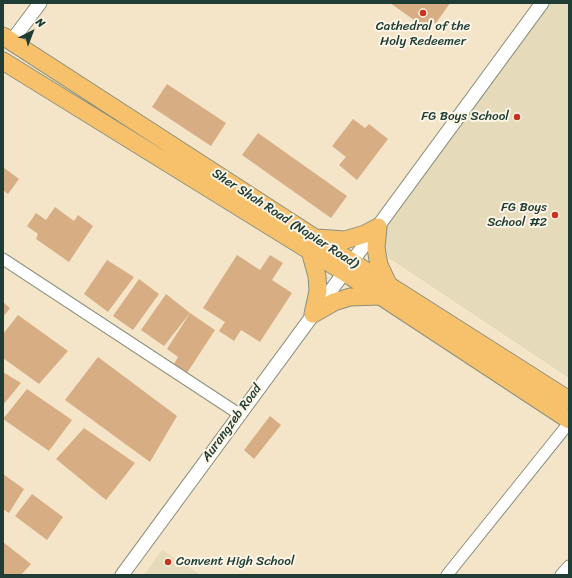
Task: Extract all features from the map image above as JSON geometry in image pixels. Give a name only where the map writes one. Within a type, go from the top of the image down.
[{"type":"main road","name":"Sher Shah Road (Napier Road)","points":[[7,39],[313,245]]},
{"type":"main road","name":"Sher Shah Road (Napier Road)","points":[[3,61],[348,267],[385,291],[569,421]]},
{"type":"main road","points":[[313,314],[318,291],[313,245],[345,240],[365,234],[378,227]]},
{"type":"main road","points":[[313,314],[334,302],[350,297],[385,291],[376,248],[378,227]]},
{"type":"main road","name":"Sher Shah Road (Napier Road)","points":[[385,291],[569,400]]},
{"type":"street","points":[[7,39],[40,3]]},
{"type":"street","name":"Aurangzeb Road","points":[[122,575],[542,3]]},
{"type":"street","points":[[3,259],[239,414]]},
{"type":"street","points":[[447,575],[569,421]]},
{"type":"street","points":[[561,575],[569,566]]},
{"type":"shaded area","name":"FG Boys School","points":[[550,3],[569,3],[569,378],[389,258],[380,231]]},
{"type":"shaded area","name":"Convent High School","points":[[162,550],[201,575],[144,575]]},
{"type":"building","name":"Cathedral of the Holy Redeemer","points":[[390,3],[450,3],[436,23],[421,25]]},
{"type":"building","points":[[167,84],[226,123],[211,146],[152,107]]},
{"type":"building","points":[[353,119],[365,128],[369,124],[388,139],[357,180],[339,165],[346,157],[332,146]]},
{"type":"building","points":[[258,133],[347,196],[331,218],[242,155]]},
{"type":"building","points":[[3,167],[19,179],[8,194],[4,191],[3,193]]},
{"type":"building","points":[[55,207],[74,221],[78,215],[93,226],[69,262],[36,239],[38,234],[27,226],[36,213],[46,220]]},
{"type":"building","points":[[237,255],[260,270],[270,255],[283,263],[272,280],[292,293],[260,342],[241,330],[234,341],[219,331],[225,322],[203,308]]},
{"type":"building","points":[[107,260],[134,277],[108,312],[84,294]]},
{"type":"building","points":[[139,279],[159,294],[133,330],[113,316]]},
{"type":"building","points":[[166,294],[190,313],[164,346],[141,330]]},
{"type":"building","points":[[3,302],[10,308],[3,317]]},
{"type":"building","points":[[190,313],[215,330],[187,373],[174,364],[178,357],[167,349]]},
{"type":"building","points":[[18,315],[68,351],[39,384],[3,358],[3,334]]},
{"type":"building","points":[[98,357],[177,416],[150,462],[65,400]]},
{"type":"building","points":[[3,372],[21,383],[3,405]]},
{"type":"building","points":[[27,389],[72,420],[49,451],[3,419]]},
{"type":"building","points":[[270,416],[281,425],[254,459],[244,450]]},
{"type":"building","points":[[84,428],[135,463],[106,500],[56,459]]},
{"type":"building","points":[[3,474],[24,489],[9,513],[3,509]]},
{"type":"building","points":[[32,494],[63,517],[47,540],[15,516]]},
{"type":"building","points":[[3,542],[31,564],[21,575],[3,575]]},
{"type":"place","name":"Cathedral of the Holy Redeemer","points":[[423,13]]},
{"type":"place","name":"FG Boys School","points":[[517,117]]},
{"type":"place","name":"FG Boys School #2","points":[[555,215]]},
{"type":"place","name":"Convent High School","points":[[168,562]]}]
